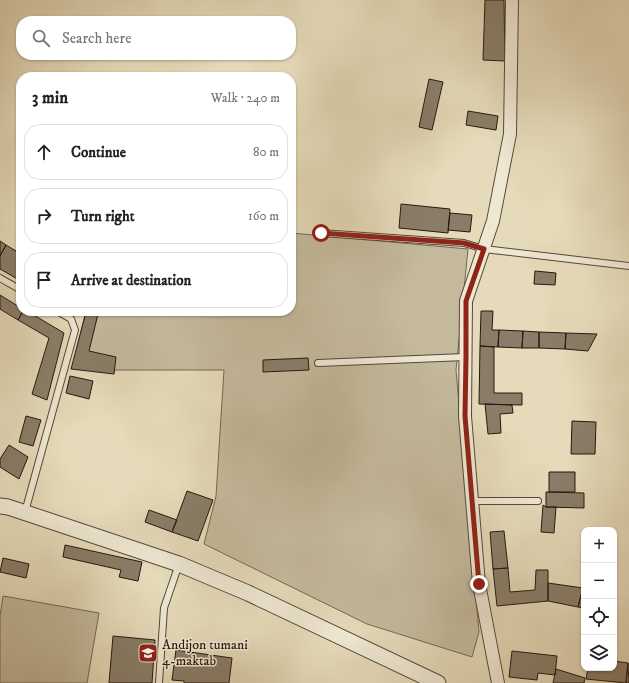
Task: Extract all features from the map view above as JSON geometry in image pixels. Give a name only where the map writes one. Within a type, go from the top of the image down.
[{"type":"street","points":[[498,683],[479,584],[472,501],[465,416],[466,301],[493,220],[510,134],[512,0]]},
{"type":"street","points":[[2,506],[179,564],[248,593],[438,683]]},
{"type":"lane","points":[[321,233],[464,243],[484,249],[629,266]]},
{"type":"lane","points":[[0,278],[16,287]]},
{"type":"lane","points":[[25,513],[75,330],[71,319],[66,316]]},
{"type":"lane","points":[[318,362],[466,357]]},
{"type":"lane","points":[[472,501],[538,501]]},
{"type":"lane","points":[[159,683],[164,608],[179,564]]},
{"type":"shaded area","points":[[296,233],[468,249],[456,370],[479,632],[472,657],[367,624],[204,544],[216,496],[224,370],[114,370],[73,365],[85,316],[296,316]]},
{"type":"shaded area","points":[[3,596],[99,613],[87,683],[0,683],[0,616]]},
{"type":"building","points":[[485,0],[504,0],[505,61],[483,60]]},
{"type":"building","points":[[429,79],[443,82],[432,130],[419,127]]},
{"type":"building","points":[[468,111],[498,116],[496,130],[466,125]]},
{"type":"building","points":[[401,204],[450,209],[448,233],[399,228]]},
{"type":"building","points":[[450,213],[472,215],[470,232],[448,230]]},
{"type":"building","points":[[0,241],[6,245],[0,256]]},
{"type":"building","points":[[6,245],[16,251],[16,278],[0,269],[0,256]]},
{"type":"building","points":[[535,271],[556,273],[555,285],[534,284]]},
{"type":"building","points":[[0,295],[16,305],[16,316],[20,316],[18,320],[0,309]]},
{"type":"building","points":[[481,311],[493,311],[492,330],[499,330],[498,347],[480,346]]},
{"type":"building","points":[[20,316],[35,316],[64,333],[47,400],[32,394],[49,338],[18,320]]},
{"type":"building","points":[[85,316],[98,316],[89,351],[116,357],[114,374],[71,369]]},
{"type":"building","points":[[499,330],[523,331],[522,348],[498,347]]},
{"type":"building","points":[[523,331],[539,332],[539,348],[522,348]]},
{"type":"building","points":[[539,332],[566,333],[565,349],[539,348]]},
{"type":"building","points":[[566,333],[597,334],[588,351],[565,349]]},
{"type":"building","points":[[480,346],[494,347],[494,393],[522,393],[522,405],[479,404]]},
{"type":"building","points":[[308,358],[309,370],[263,372],[263,360]]},
{"type":"building","points":[[70,376],[93,381],[89,399],[66,393]]},
{"type":"building","points":[[485,404],[512,405],[513,413],[500,414],[501,433],[488,434]]},
{"type":"building","points":[[26,416],[41,420],[33,446],[19,442]]},
{"type":"building","points":[[572,421],[596,422],[595,454],[571,454]]},
{"type":"building","points":[[9,445],[28,457],[19,479],[0,467],[0,459]]},
{"type":"building","points":[[549,472],[575,472],[575,492],[549,492]]},
{"type":"building","points":[[187,491],[213,500],[198,541],[172,532]]},
{"type":"building","points":[[546,492],[584,493],[584,508],[546,507]]},
{"type":"building","points":[[543,505],[546,507],[556,507],[554,533],[541,532]]},
{"type":"building","points":[[149,510],[177,520],[172,532],[145,522]]},
{"type":"building","points":[[504,531],[508,568],[493,569],[490,532]]},
{"type":"building","points":[[65,545],[142,562],[138,581],[119,577],[121,570],[63,557]]},
{"type":"building","points":[[3,558],[29,564],[26,578],[0,572]]},
{"type":"building","points":[[508,568],[510,592],[535,590],[536,570],[548,570],[548,601],[497,606],[493,569]]},
{"type":"building","points":[[548,583],[581,588],[581,596],[578,607],[548,601]]},
{"type":"building","points":[[581,596],[581,608],[578,607]]},
{"type":"building","points":[[113,636],[155,640],[152,683],[109,683]]},
{"type":"building","points":[[176,650],[232,658],[229,683],[184,683],[184,681],[172,680]]},
{"type":"building","points":[[512,651],[557,656],[555,675],[538,673],[537,680],[509,677]]},
{"type":"building","points":[[617,661],[628,663],[626,683],[586,679],[587,671],[617,671]]},
{"type":"building","points":[[628,663],[629,683],[626,683]]},
{"type":"building","points":[[556,669],[585,678],[584,683],[553,683]]},
{"type":"place","name":"Andijon tumani 4-maktab","points":[[148,653]]},
{"type":"route","points":[[321,233],[464,243],[484,249],[466,301],[465,416],[479,584]]}]
